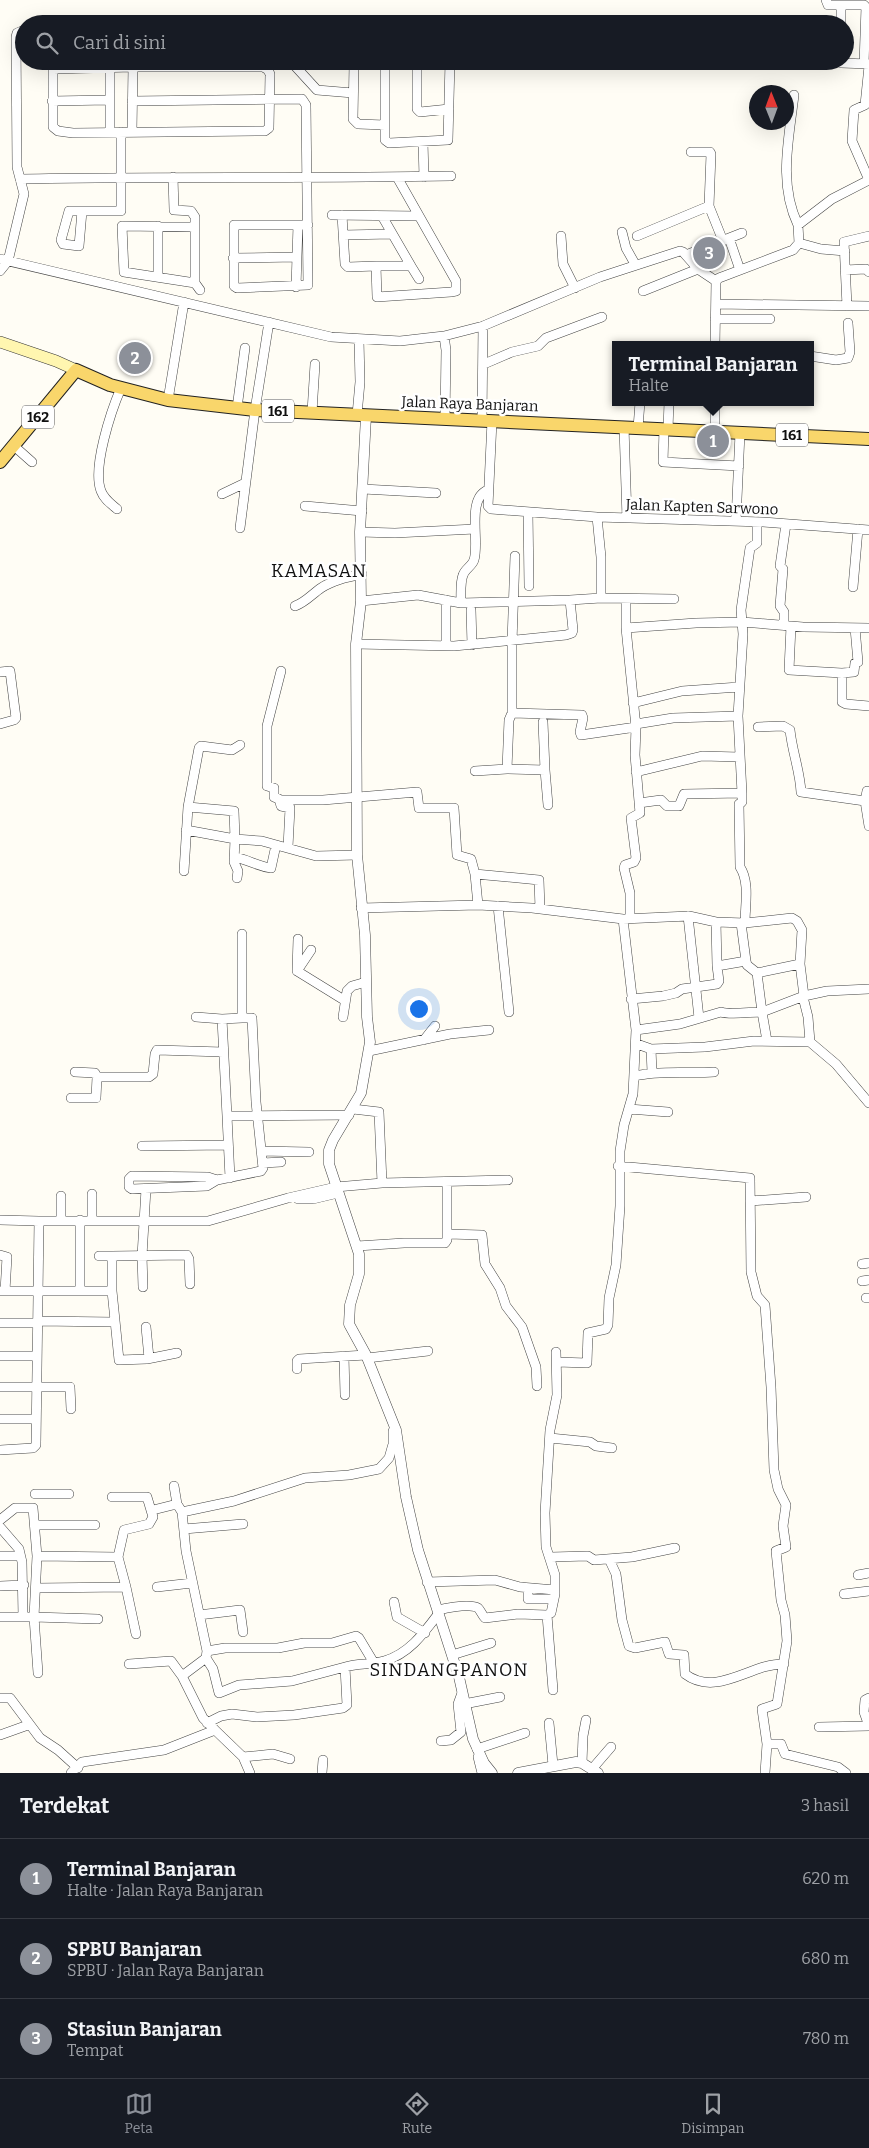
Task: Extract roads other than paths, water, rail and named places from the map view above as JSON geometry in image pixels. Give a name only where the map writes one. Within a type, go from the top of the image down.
[{"type":"main road","name":"161","points":[[0,342],[56,361],[76,370]]},
{"type":"main road","name":"Jalan Raya Banjaran","points":[[76,370],[121,388],[168,400],[255,410],[869,439]]},
{"type":"main road","name":"162","points":[[1,460],[76,370]]},
{"type":"street","points":[[798,225],[832,199],[869,180],[852,141],[854,110],[863,108],[865,105],[867,65],[866,7],[864,5],[844,3],[828,5],[826,0]]},
{"type":"street","points":[[854,64],[867,65]]},
{"type":"street","points":[[0,272],[24,194],[17,166],[16,70]]},
{"type":"street","points":[[53,70],[53,127],[58,131],[73,133],[110,131],[265,131],[269,128],[270,74],[268,70]]},
{"type":"street","points":[[110,70],[110,131]]},
{"type":"street","points":[[132,131],[133,70]]},
{"type":"street","points":[[299,70],[317,90],[353,92]]},
{"type":"street","points":[[354,70],[354,119],[358,124],[385,125]]},
{"type":"street","points":[[385,70],[385,140],[389,143],[448,140],[450,70]]},
{"type":"street","points":[[417,70],[417,109],[420,112],[449,109]]},
{"type":"street","points":[[132,101],[302,99],[305,101],[307,179],[303,225],[297,257],[296,287]]},
{"type":"street","points":[[52,101],[109,100]]},
{"type":"street","points":[[716,281],[793,250],[799,243],[798,225],[791,210],[786,183],[786,162],[790,130]]},
{"type":"street","points":[[121,132],[120,176],[124,272],[158,277],[198,287],[194,214],[191,211],[174,210],[173,177]]},
{"type":"street","points":[[423,142],[424,177]]},
{"type":"street","points":[[691,152],[710,152],[711,154],[709,206],[740,270]]},
{"type":"street","points":[[20,179],[120,176],[307,179],[451,176]]},
{"type":"street","points":[[376,266],[375,295],[379,298],[451,292],[456,290],[458,286],[418,216],[403,177]]},
{"type":"street","points":[[637,236],[709,206]]},
{"type":"street","points":[[82,211],[121,211]]},
{"type":"street","points":[[332,215],[418,216]]},
{"type":"street","points":[[342,215],[346,266],[411,266]]},
{"type":"street","points":[[382,216],[419,279]]},
{"type":"street","points":[[236,224],[303,225],[308,284],[306,286],[235,288],[233,227],[236,224]]},
{"type":"street","points":[[122,226],[195,226]]},
{"type":"street","points":[[158,226],[158,277]]},
{"type":"street","points":[[622,232],[626,248],[635,264]]},
{"type":"street","points":[[686,255],[742,233]]},
{"type":"street","points":[[344,235],[392,234]]},
{"type":"street","points":[[561,236],[563,264],[575,288]]},
{"type":"street","points":[[847,306],[845,241],[869,236]]},
{"type":"street","points":[[799,243],[817,248],[844,251]]},
{"type":"street","points":[[4,260],[331,336],[359,340],[400,341],[444,336],[486,325],[635,264],[680,251],[698,269],[716,281]]},
{"type":"street","points":[[233,258],[297,257]]},
{"type":"street","points":[[643,291],[698,269]]},
{"type":"street","points":[[845,270],[866,269],[869,272]]},
{"type":"street","points":[[715,341],[716,281]]},
{"type":"street","points":[[168,400],[184,302]]},
{"type":"street","points":[[716,304],[869,306]]},
{"type":"street","points":[[487,363],[512,352],[538,346],[546,338],[602,318]]},
{"type":"street","points":[[715,319],[770,320]]},
{"type":"street","points":[[240,528],[255,410],[264,365],[269,322]]},
{"type":"street","points":[[814,357],[836,360],[848,358],[850,352],[848,323]]},
{"type":"street","points":[[461,603],[462,577],[475,558],[475,528],[478,499],[485,491],[487,420],[486,325]]},
{"type":"street","points":[[444,336],[446,350],[445,419]]},
{"type":"street","points":[[359,340],[364,489],[360,532],[361,601],[356,644],[357,855],[365,935],[367,1017],[370,1033],[369,1051],[361,1093],[329,1150],[330,1192],[358,1246],[359,1274],[348,1314],[356,1356],[394,1425],[409,1513],[428,1582],[452,1654],[482,1773]]},
{"type":"street","points":[[237,408],[245,348]]},
{"type":"street","points":[[312,412],[315,364]]},
{"type":"street","points":[[117,508],[106,500],[101,491],[97,473],[108,426],[121,388]]},
{"type":"street","points":[[638,428],[640,406]]},
{"type":"street","points":[[669,406],[663,462],[739,466]]},
{"type":"street","points":[[715,406],[716,431]]},
{"type":"street","points":[[624,427],[627,518]]},
{"type":"street","points":[[736,521],[740,433]]},
{"type":"street","points":[[14,446],[32,462]]},
{"type":"street","points":[[222,494],[245,483]]},
{"type":"street","points":[[364,489],[436,493]]},
{"type":"street","name":"Jalan Kapten Sarwono","points":[[485,491],[490,508],[531,513],[757,522],[869,530]]},
{"type":"street","points":[[305,506],[362,511]]},
{"type":"street","points":[[529,586],[531,513]]},
{"type":"street","points":[[597,517],[601,557],[601,598]]},
{"type":"street","points":[[757,522],[757,542],[750,548],[742,595],[738,716],[742,793],[742,801],[739,804],[740,867],[744,876],[746,901],[743,923],[746,961],[747,965],[757,973],[767,1041]]},
{"type":"street","points":[[786,524],[780,565],[783,570],[780,606],[788,626],[788,670],[855,672],[855,663],[858,662],[856,628]]},
{"type":"street","points":[[360,532],[395,533],[475,528]]},
{"type":"street","points":[[853,587],[858,529]]},
{"type":"street","points":[[507,770],[512,713],[515,556]]},
{"type":"street","points":[[295,606],[333,581],[362,574]]},
{"type":"street","points":[[361,601],[418,595],[461,603],[601,598],[674,599]]},
{"type":"street","points":[[557,1362],[587,1363],[588,1333],[606,1329],[608,1325],[609,1298],[615,1274],[620,1214],[618,1166],[624,1125],[635,1076],[637,1044],[631,998],[627,919],[630,894],[624,866],[634,862],[636,858],[631,818],[640,814],[636,772],[636,726],[626,628],[626,599]]},
{"type":"street","points":[[446,600],[446,646]]},
{"type":"street","points":[[356,644],[446,646],[512,642],[572,633],[570,600]]},
{"type":"street","points":[[471,610],[472,644]]},
{"type":"street","points":[[626,628],[679,623],[742,622],[788,626],[869,628]]},
{"type":"street","points":[[0,672],[10,671],[16,718],[0,724]]},
{"type":"street","points":[[281,671],[266,737],[267,786],[274,788],[274,797],[280,800],[320,800],[414,791],[417,793],[418,808],[454,808],[457,856],[471,859],[475,874],[478,905]]},
{"type":"street","points":[[842,673],[843,703],[869,706]]},
{"type":"street","points":[[633,703],[682,691],[739,687]]},
{"type":"street","points":[[512,713],[582,715],[581,735],[670,718],[738,716]]},
{"type":"street","points":[[543,722],[548,805]]},
{"type":"street","points":[[758,728],[783,726],[790,730],[792,752],[800,779],[801,792],[865,801]]},
{"type":"street","points":[[184,871],[188,807],[199,748],[201,746],[232,750],[240,746]]},
{"type":"street","points":[[636,772],[702,756],[739,757]]},
{"type":"street","points":[[475,771],[545,770]]},
{"type":"street","points":[[869,792],[867,791],[865,801],[869,826]]},
{"type":"street","points":[[639,803],[661,800],[665,806],[679,806],[684,794],[742,793]]},
{"type":"street","points":[[280,800],[281,806],[290,808],[288,847]]},
{"type":"street","points":[[188,807],[234,811],[234,865],[238,871],[237,878]]},
{"type":"street","points":[[186,830],[235,839],[262,841],[312,854],[357,855]]},
{"type":"street","points":[[234,857],[250,860],[257,866],[271,868],[276,845]]},
{"type":"street","points":[[475,874],[539,880],[540,909]]},
{"type":"street","points":[[361,908],[478,905],[540,909],[627,919],[688,916],[716,922],[743,923],[792,918],[797,921],[802,930],[800,964],[810,1042]]},
{"type":"street","points":[[498,906],[509,1012]]},
{"type":"street","points":[[688,916],[698,1018]]},
{"type":"street","points":[[631,998],[663,996],[676,993],[682,989],[718,984],[716,922]]},
{"type":"street","points":[[242,934],[242,1018]]},
{"type":"street","points":[[296,971],[298,939]]},
{"type":"street","points":[[296,971],[311,950]]},
{"type":"street","points":[[717,966],[746,961]]},
{"type":"street","points":[[757,973],[800,964]]},
{"type":"street","points":[[296,971],[344,1000]]},
{"type":"street","points":[[343,1017],[344,1000],[347,991],[352,986],[366,982]]},
{"type":"street","points":[[636,1030],[680,1024],[721,1012],[726,1014],[762,1012],[827,990],[869,990]]},
{"type":"street","points":[[196,1017],[222,1019],[252,1018],[263,1163],[261,1171],[217,1180],[207,1186],[130,1188],[129,1178],[132,1176],[208,1177],[217,1180]]},
{"type":"street","points":[[222,1019],[230,1178]]},
{"type":"street","points":[[424,1040],[435,1026]]},
{"type":"street","points":[[369,1051],[450,1034],[488,1030]]},
{"type":"street","points":[[637,1044],[651,1049],[704,1047],[767,1041],[810,1042],[836,1064],[869,1103]]},
{"type":"street","points":[[651,1049],[652,1072]]},
{"type":"street","points":[[97,1077],[149,1077],[153,1074],[157,1050],[223,1052]]},
{"type":"street","points":[[71,1098],[96,1098],[97,1077],[95,1073],[75,1072]]},
{"type":"street","points":[[635,1076],[652,1072],[714,1072]]},
{"type":"street","points":[[629,1109],[668,1112]]},
{"type":"street","points":[[227,1116],[316,1116],[351,1112],[379,1112],[382,1183]]},
{"type":"street","points":[[142,1146],[228,1145]]},
{"type":"street","points":[[262,1150],[309,1152]]},
{"type":"street","points":[[263,1163],[281,1162]]},
{"type":"street","points":[[618,1166],[750,1178],[751,1272],[758,1296],[765,1305],[766,1340],[771,1387],[774,1470],[778,1489],[786,1506],[783,1526],[786,1547],[776,1551],[787,1641],[777,1704],[762,1708],[767,1744],[766,1773]]},
{"type":"street","points":[[0,1220],[214,1221],[288,1198],[382,1183],[508,1180]]},
{"type":"street","points":[[358,1246],[404,1242],[447,1242],[447,1182]]},
{"type":"street","points":[[143,1287],[142,1256],[146,1189]]},
{"type":"street","points":[[92,1194],[92,1220]]},
{"type":"street","points":[[61,1196],[61,1220]]},
{"type":"street","points":[[750,1201],[806,1196]]},
{"type":"street","points":[[80,1220],[80,1290]]},
{"type":"street","points":[[0,1450],[35,1447],[39,1221]]},
{"type":"street","points":[[448,1234],[482,1234],[485,1264],[500,1288],[506,1306],[522,1327],[536,1367],[537,1386]]},
{"type":"street","points":[[0,1255],[7,1257],[2,1291],[112,1291]]},
{"type":"street","points":[[99,1256],[187,1255],[190,1260],[190,1284]]},
{"type":"street","points":[[112,1256],[112,1291],[118,1359],[124,1361],[177,1353]]},
{"type":"street","points":[[0,1323],[114,1322]]},
{"type":"street","points":[[146,1327],[149,1358]]},
{"type":"street","points":[[297,1369],[297,1361],[299,1359],[428,1351]]},
{"type":"street","points":[[174,1486],[180,1508],[192,1583],[207,1655],[213,1669],[219,1693],[246,1684],[292,1681],[394,1657],[423,1635],[438,1612],[462,1606],[474,1607],[485,1618],[518,1614],[547,1616],[551,1613],[555,1594],[555,1575],[546,1547],[545,1513],[550,1438],[556,1395],[556,1352]]},
{"type":"street","points":[[0,1356],[37,1356]]},
{"type":"street","points":[[345,1395],[356,1356]]},
{"type":"street","points":[[0,1386],[70,1387],[70,1409]]},
{"type":"street","points":[[0,1419],[36,1419]]},
{"type":"street","points":[[152,1510],[234,1501],[305,1478],[349,1475],[376,1470],[389,1458],[393,1444],[394,1425]]},
{"type":"street","points":[[550,1438],[590,1442],[596,1446],[612,1448]]},
{"type":"street","points":[[38,1673],[34,1618],[37,1556],[36,1525],[33,1508],[36,1492],[69,1494]]},
{"type":"street","points":[[112,1497],[147,1497],[152,1510],[153,1517],[149,1524],[124,1530],[118,1557],[136,1634]]},
{"type":"street","points":[[0,1520],[15,1508],[33,1508]]},
{"type":"street","points":[[184,1529],[244,1524]]},
{"type":"street","points":[[36,1525],[95,1525]]},
{"type":"street","points":[[0,1527],[19,1550],[24,1585],[23,1617]]},
{"type":"street","points":[[550,1557],[588,1556],[592,1560],[609,1559],[632,1557],[675,1548]]},
{"type":"street","points":[[0,1556],[20,1556]]},
{"type":"street","points":[[37,1556],[118,1557]]},
{"type":"street","points":[[609,1559],[616,1574],[622,1620],[629,1646],[635,1648],[665,1642],[670,1654],[682,1654],[685,1657],[686,1674],[708,1684],[720,1682],[769,1665],[784,1664]]},
{"type":"street","points":[[858,1575],[869,1573]]},
{"type":"street","points":[[428,1582],[495,1580],[555,1594]]},
{"type":"street","points":[[157,1587],[192,1583]]},
{"type":"street","points":[[0,1586],[24,1585]]},
{"type":"street","points":[[36,1588],[126,1587]]},
{"type":"street","points":[[844,1594],[869,1591]]},
{"type":"street","points":[[394,1602],[397,1617],[423,1635]]},
{"type":"street","points":[[199,1615],[240,1610],[243,1632]]},
{"type":"street","points":[[547,1616],[553,1690]]},
{"type":"street","points":[[0,1617],[98,1618]]},
{"type":"street","points":[[182,1676],[207,1655],[225,1648],[278,1648],[304,1643],[332,1643],[356,1636],[374,1663]]},
{"type":"street","points":[[452,1654],[491,1643]]},
{"type":"street","points":[[129,1664],[171,1661],[182,1676],[203,1718],[243,1757],[250,1773]]},
{"type":"street","points":[[207,1723],[221,1716],[232,1714],[257,1717],[294,1715],[343,1708],[346,1705],[345,1667]]},
{"type":"street","points":[[441,1741],[451,1740],[461,1732],[458,1704],[462,1693]]},
{"type":"street","points":[[464,1704],[500,1697]]},
{"type":"street","points":[[0,1698],[10,1698],[28,1725],[40,1738],[58,1750],[75,1770],[82,1762],[164,1750],[215,1730]]},
{"type":"street","points":[[819,1727],[869,1726],[864,1706],[865,1700],[869,1698]]},
{"type":"street","points":[[582,1763],[583,1736],[586,1720]]},
{"type":"street","points":[[549,1723],[553,1765]]},
{"type":"street","points":[[0,1735],[28,1725]]},
{"type":"street","points":[[476,1746],[525,1733]]},
{"type":"street","points":[[767,1744],[781,1744],[784,1753],[838,1767],[846,1773]]},
{"type":"street","points":[[476,1746],[491,1773]]},
{"type":"street","points":[[518,1773],[576,1762],[582,1763],[595,1771],[611,1747]]},
{"type":"street","points":[[243,1757],[273,1754],[290,1759]]},
{"type":"street","points":[[322,1760],[322,1773]]},
{"type":"place","name":"Stasiun Banjaran","points":[[709,253]]},
{"type":"place","name":"SPBU Banjaran","points":[[135,358]]},
{"type":"place","name":"Terminal Banjaran","points":[[713,441]]},
{"type":"district","name":"KAMASAN","points":[[319,571]]},
{"type":"district","name":"SINDANGPANON","points":[[449,1670]]}]
